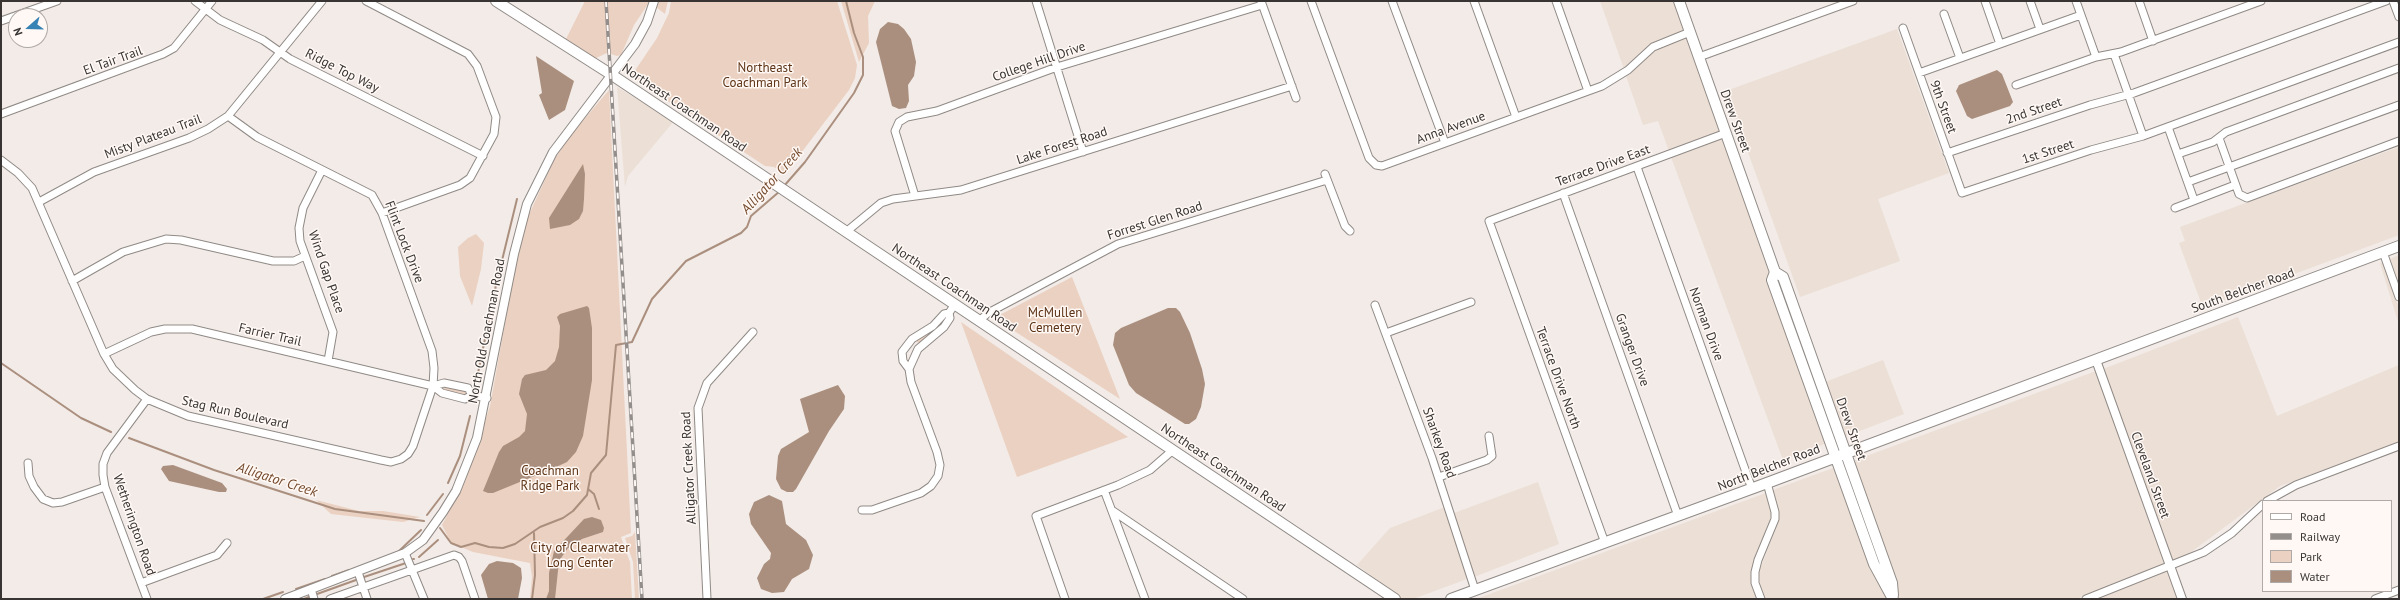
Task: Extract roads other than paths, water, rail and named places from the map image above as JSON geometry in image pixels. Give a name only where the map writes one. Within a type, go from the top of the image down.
[{"type":"main road","name":"Northeast Coachman Road","points":[[496,1],[612,75],[775,184],[846,232],[952,309],[979,321],[1395,599]]},
{"type":"main road","name":"Drew Street","points":[[1679,1],[1775,272],[1783,277],[1892,583],[1894,599]]},
{"type":"main road","name":"South Belcher Road","points":[[2096,360],[2399,246]]},
{"type":"main road","name":"Drew Street","points":[[1775,272],[1772,280],[1874,564],[1894,599]]},
{"type":"main road","name":"North Belcher Road","points":[[1451,599],[2096,360]]},
{"type":"main road","points":[[1378,588],[1380,599]]},
{"type":"street","points":[[1,21],[57,1]]},
{"type":"street","name":"Ridge Top Way","points":[[195,1],[220,20],[263,40],[282,53],[483,156]]},
{"type":"street","name":"El Tair Trail","points":[[1,114],[163,54],[174,48],[212,1]]},
{"type":"street","name":"Misty Plateau Trail","points":[[39,202],[94,172],[189,138],[208,130],[228,116],[282,53],[305,20],[322,1]]},
{"type":"street","points":[[366,1],[462,50],[473,59],[496,117],[494,134],[470,178],[460,185],[382,213]]},
{"type":"street","name":"North Old Coachman Road","points":[[285,599],[405,553],[430,532],[456,491],[477,438],[487,398],[514,254],[527,204],[553,152],[612,75],[638,38],[654,1]]},
{"type":"street","points":[[1036,1],[1082,152]]},
{"type":"street","name":"Anna Avenue","points":[[1311,1],[1372,162],[1376,165],[1387,164],[1588,91],[1614,80],[1653,47],[1690,32]]},
{"type":"street","points":[[1392,1],[1445,143]]},
{"type":"street","points":[[1474,1],[1516,117]]},
{"type":"street","points":[[1556,1],[1588,91]]},
{"type":"street","points":[[1698,57],[1853,1]]},
{"type":"street","points":[[1985,1],[2000,44]]},
{"type":"street","points":[[2030,1],[2040,29]]},
{"type":"street","points":[[2076,1],[2096,57]]},
{"type":"street","points":[[2139,1],[2153,40]]},
{"type":"street","points":[[2016,84],[2096,57],[2114,54],[2261,1]]},
{"type":"street","name":"2nd Street","points":[[1947,153],[2128,94],[2386,1]]},
{"type":"street","points":[[2394,1],[2399,17]]},
{"type":"street","points":[[1262,3],[1296,98]]},
{"type":"street","name":"College Hill Drive","points":[[915,196],[895,131],[899,122],[907,118],[937,111],[1057,67],[1262,3]]},
{"type":"street","points":[[1944,14],[1960,58]]},
{"type":"street","points":[[1918,73],[2080,15]]},
{"type":"street","name":"9th Street","points":[[1903,28],[1962,193]]},
{"type":"street","name":"1st Street","points":[[1962,193],[2091,150],[2144,136],[2399,42]]},
{"type":"street","points":[[2114,54],[2144,136]]},
{"type":"street","points":[[2178,154],[2213,142],[2226,132],[2399,68]]},
{"type":"street","name":"Lake Forest Road","points":[[846,232],[881,204],[893,199],[961,190],[1292,86]]},
{"type":"street","points":[[2188,182],[2399,105]]},
{"type":"street","name":"Flint Lock Drive","points":[[228,116],[257,137],[372,195],[382,213],[432,351],[434,368],[433,386]]},
{"type":"street","points":[[2168,127],[2194,200]]},
{"type":"street","name":"Terrace Drive East","points":[[1489,221],[1726,133]]},
{"type":"street","points":[[2219,138],[2235,185],[2242,197],[2247,198],[2399,141]]},
{"type":"street","name":"Stag Run Boulevard","points":[[1,160],[26,180],[39,202],[104,354],[123,380],[147,399],[188,416],[391,462],[401,459],[408,454],[413,446],[433,386]]},
{"type":"street","name":"Norman Drive","points":[[1637,167],[1752,488]]},
{"type":"street","name":"Wind Gap Place","points":[[322,170],[300,218],[300,241],[333,332],[328,361]]},
{"type":"street","name":"Forrest Glen Road","points":[[979,321],[988,313],[1118,244],[1326,177],[1345,226],[1350,231]]},
{"type":"street","points":[[2175,208],[2235,185]]},
{"type":"street","name":"Granger Drive","points":[[1564,193],[1678,516]]},
{"type":"street","name":"Terrace Drive North","points":[[1489,221],[1605,543]]},
{"type":"street","points":[[72,281],[123,252],[166,239],[181,240],[273,261],[294,261],[306,256]]},
{"type":"street","points":[[2383,252],[2399,297]]},
{"type":"street","points":[[1386,333],[1471,302]]},
{"type":"street","name":"Sharkey Road","points":[[1375,305],[1439,477],[1475,590]]},
{"type":"street","points":[[862,510],[872,510],[921,493],[931,486],[938,476],[940,465],[937,452],[911,382],[909,369],[902,356],[909,341],[952,309]]},
{"type":"street","points":[[909,369],[918,349],[944,327],[950,318],[952,309]]},
{"type":"street","name":"Farrier Trail","points":[[104,354],[151,332],[178,328],[192,329],[433,386],[442,393],[459,398],[465,399],[472,395],[487,398]]},
{"type":"street","name":"Alligator Creek Road","points":[[707,599],[698,408],[707,383],[753,332]]},
{"type":"street","points":[[909,341],[918,349]]},
{"type":"street","name":"Cleveland Street","points":[[2096,360],[2182,599]]},
{"type":"street","name":"Farrier Trail","points":[[433,386],[444,383],[468,388],[472,395]]},
{"type":"street","name":"Wetherington Road","points":[[147,399],[107,453],[103,464],[105,487],[147,599]]},
{"type":"street","points":[[1439,477],[1486,460],[1492,456],[1490,436]]},
{"type":"street","points":[[2269,500],[2296,485],[2399,446]]},
{"type":"street","points":[[1065,599],[1036,516],[1104,490],[1150,470],[1173,450]]},
{"type":"street","points":[[28,463],[29,476],[34,487],[43,499],[53,503],[62,502],[105,487]]},
{"type":"street","points":[[1761,599],[1755,583],[1755,572],[1758,560],[1775,519],[1775,512],[1767,483]]},
{"type":"street","points":[[1104,490],[1145,599]]},
{"type":"street","points":[[2086,599],[2170,567],[2218,544],[2262,505]]},
{"type":"street","points":[[1113,511],[1243,599]]},
{"type":"street","points":[[141,583],[217,555],[227,543]]},
{"type":"street","points":[[405,553],[413,569],[424,599]]},
{"type":"street","points":[[330,599],[448,556],[459,557],[475,599]]},
{"type":"street","points":[[358,572],[367,599]]},
{"type":"street","points":[[311,589],[314,599]]},
{"type":"street","points":[[2375,599],[2399,590]]},
{"type":"water","points":[[888,22],[898,24],[904,29],[911,39],[916,62],[914,76],[908,85],[909,101],[906,108],[899,109],[892,106],[876,42],[880,29]]},
{"type":"water","points":[[536,56],[574,81],[565,110],[549,120],[539,95],[542,93]]},
{"type":"water","points":[[1997,70],[2002,74],[2013,102],[2010,106],[1972,119],[1967,116],[1956,91],[1959,85]]},
{"type":"water","points":[[583,164],[585,174],[584,199],[583,211],[579,219],[570,225],[550,229],[549,218]]},
{"type":"water","points":[[587,306],[589,308],[592,328],[592,380],[583,436],[576,452],[567,462],[554,468],[493,493],[483,491],[499,452],[503,446],[519,437],[525,431],[527,414],[519,394],[522,379],[525,375],[546,370],[555,361],[559,347],[560,326],[557,317],[560,314]]},
{"type":"water","points":[[1168,308],[1176,308],[1180,312],[1190,333],[1202,369],[1205,384],[1201,407],[1196,419],[1189,424],[1185,424],[1136,393],[1129,385],[1113,345],[1115,333],[1121,328]]},
{"type":"water","points":[[838,385],[845,396],[844,409],[829,431],[796,489],[793,492],[787,492],[781,489],[776,479],[778,456],[781,449],[809,432],[800,399]]},
{"type":"water","points":[[173,465],[222,483],[227,489],[226,492],[219,492],[169,481],[161,469],[163,466]]},
{"type":"water","points":[[769,495],[782,501],[786,524],[806,540],[813,555],[809,569],[792,579],[784,592],[772,593],[761,589],[757,578],[764,564],[770,559],[771,553],[751,524],[749,514],[754,502]]},
{"type":"water","points":[[592,517],[601,520],[604,528],[603,532],[582,539],[568,548],[559,561],[555,599],[546,599],[549,591],[549,573],[554,551],[584,519]]},
{"type":"water","points":[[497,561],[513,563],[521,568],[522,578],[518,599],[488,599],[481,575],[489,564]]},
{"type":"waterway","name":"Alligator Creek","points":[[784,186],[805,162],[854,93],[863,75],[863,57],[854,33],[846,1]]},
{"type":"waterway","name":"Alligator Creek","points":[[440,528],[451,543],[461,547],[475,543],[489,547],[503,548],[515,544],[540,527],[563,518],[573,511],[587,495],[591,473],[606,455],[616,345],[632,342],[652,299],[686,261],[741,233],[747,227],[751,216],[780,191]]},
{"type":"waterway","points":[[478,373],[496,285],[517,199]]},
{"type":"waterway","name":"Alligator Creek","points":[[1,363],[81,418],[111,432]]},
{"type":"waterway","points":[[448,483],[460,456],[470,416]]},
{"type":"waterway","name":"Alligator Creek","points":[[129,438],[214,470],[335,509],[424,521]]},
{"type":"waterway","points":[[588,489],[594,494],[599,509]]},
{"type":"waterway","points":[[427,515],[443,494]]},
{"type":"waterway","points":[[398,552],[421,530]]},
{"type":"waterway","name":"Alligator Creek","points":[[532,599],[535,575],[534,533]]},
{"type":"waterway","points":[[419,557],[438,540]]},
{"type":"waterway","points":[[364,577],[406,563]]},
{"type":"waterway","points":[[332,576],[349,570]]},
{"type":"waterway","points":[[296,589],[325,579]]},
{"type":"waterway","points":[[317,594],[356,580]]},
{"type":"waterway","points":[[263,599],[283,592]]},
{"type":"waterway","points":[[304,599],[309,597]]},
{"type":"railway","points":[[606,1],[642,599]]},
{"type":"park label","name":"Northeast Coachman Park","points":[[765,76]]},
{"type":"park label","name":"McMullen Cemetery","points":[[1055,320]]},
{"type":"park label","name":"Coachman Ridge Park","points":[[550,478]]},
{"type":"park label","name":"City of Clearwater Long Center","points":[[580,556]]}]
